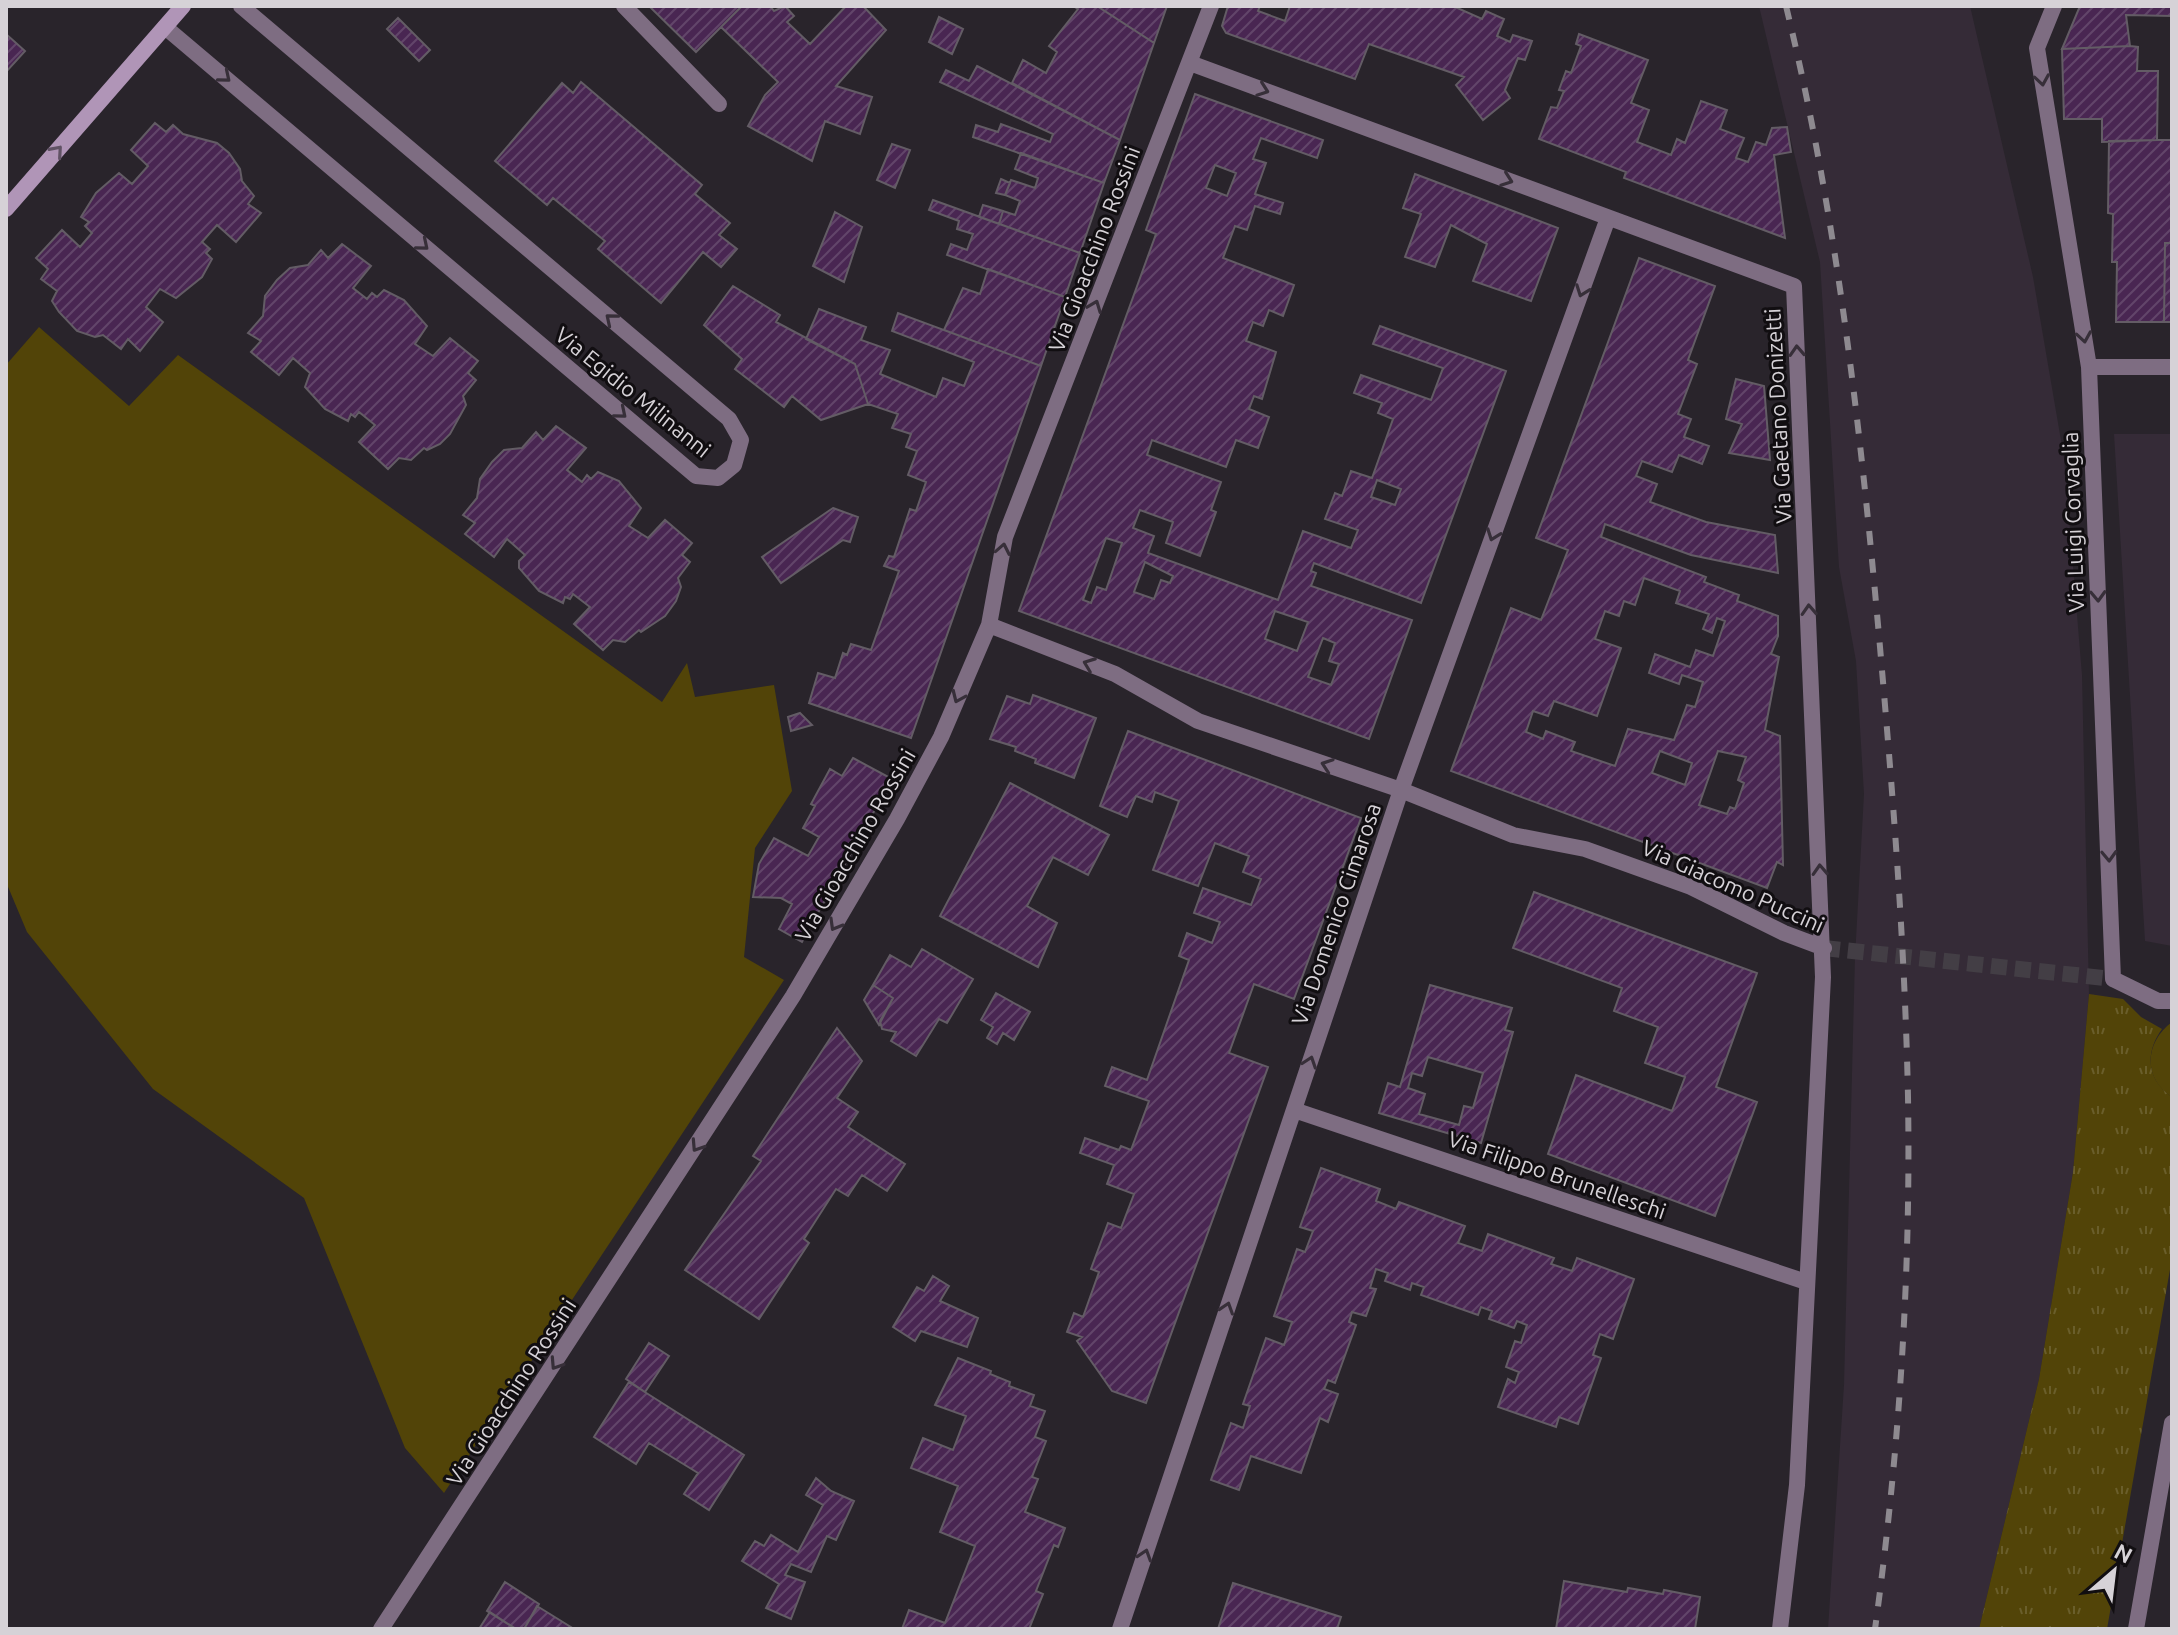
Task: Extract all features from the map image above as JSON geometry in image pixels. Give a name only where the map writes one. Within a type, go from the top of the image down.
[{"type":"main road","points":[[6,209],[183,6]]},
{"type":"street","name":"Via Egidio Milinanni","points":[[165,27],[696,476],[718,478],[734,465],[741,440],[729,419],[241,6]]},
{"type":"street","points":[[624,6],[719,104]]},
{"type":"street","name":"Via Gioacchino Rossini","points":[[381,1629],[793,996],[941,737],[989,625],[1005,537],[1211,6]]},
{"type":"street","name":"Via Luigi Corvaglia","points":[[2054,6],[2037,48],[2089,367],[2113,979],[2158,1001],[2172,1001]]},
{"type":"street","name":"Via Gaetano Donizetti","points":[[1190,63],[1794,286],[1824,948]]},
{"type":"street","name":"Via Domenico Cimarosa","points":[[1120,1629],[1401,790],[1608,218]]},
{"type":"street","points":[[2089,367],[2172,367]]},
{"type":"street","name":"Via Giacomo Puccini","points":[[989,625],[1115,674],[1198,721],[1401,790],[1513,835],[1585,849],[1691,887],[1784,933],[1824,948],[1797,1485],[1780,1629]]},
{"type":"street","name":"Via Filippo Brunelleschi","points":[[1294,1110],[1806,1282]]},
{"type":"street","points":[[2136,1629],[2172,1423]]},
{"type":"shaded area","points":[[1759,6],[1970,6],[2033,277],[2064,458],[2082,675],[2089,994],[2073,1172],[2039,1379],[1979,1629],[1828,1629],[1844,1385],[1855,957],[1864,794],[1856,661],[1839,567],[1820,262]]},
{"type":"shaded area","points":[[2114,434],[2172,434],[2172,946],[2145,941]]},
{"type":"green space","points":[[39,327],[129,406],[178,355],[662,702],[687,663],[695,697],[774,685],[792,791],[755,848],[744,957],[784,980],[444,1493],[405,1448],[304,1198],[153,1089],[27,932],[6,882],[6,365]]},
{"type":"green space","points":[[2089,994],[2123,999],[2141,1017],[2162,1029],[2153,1047],[2151,1065],[2157,1082],[2172,1097],[2172,1258],[2107,1629],[1979,1629],[2039,1379],[2073,1172]]},
{"type":"green space","points":[[2172,1022],[2172,1097],[2156,1080],[2151,1060],[2156,1039]]},
{"type":"building","points":[[649,6],[742,6],[696,52]]},
{"type":"building","points":[[742,6],[770,6],[774,11],[785,6],[794,16],[787,22],[810,44],[846,6],[863,6],[886,30],[836,86],[872,97],[860,134],[825,121],[812,161],[748,126],[765,95],[778,82],[721,27]]},
{"type":"building","points":[[1073,6],[1097,6],[1154,43],[1120,140],[1012,83],[1023,60],[1046,73],[1057,52],[1049,46],[1078,9]]},
{"type":"building","points":[[1097,6],[1167,6],[1154,43]]},
{"type":"building","points":[[1228,6],[1260,6],[1258,11],[1285,21],[1290,6],[1453,6],[1482,19],[1486,11],[1504,19],[1497,36],[1510,42],[1513,35],[1532,41],[1525,60],[1518,58],[1505,90],[1510,98],[1483,120],[1456,85],[1464,77],[1369,44],[1355,79],[1226,33],[1222,26]]},
{"type":"building","points":[[2080,6],[2172,6],[2172,16],[2126,15],[2130,46],[2062,49]]},
{"type":"building","points":[[939,17],[963,29],[952,54],[929,42]]},
{"type":"building","points":[[398,18],[430,50],[419,61],[387,29]]},
{"type":"building","points":[[6,34],[25,51],[6,72]]},
{"type":"building","points":[[1579,34],[1648,60],[1631,103],[1649,110],[1637,142],[1671,155],[1677,139],[1685,143],[1701,101],[1727,110],[1720,129],[1744,138],[1736,158],[1748,162],[1756,142],[1766,145],[1772,128],[1787,127],[1791,152],[1774,155],[1785,238],[1624,178],[1626,172],[1539,139],[1551,107],[1557,108],[1564,91],[1559,90],[1566,71],[1571,73],[1581,46],[1576,44]]},
{"type":"building","points":[[2138,47],[2137,71],[2158,71],[2157,140],[2102,142],[2102,119],[2064,119],[2062,49]]},
{"type":"building","points":[[977,66],[1120,140],[1104,183],[973,137],[976,125],[998,132],[1001,124],[1050,142],[1053,134],[940,82],[946,70],[969,81]]},
{"type":"building","points":[[581,82],[702,185],[695,194],[730,223],[719,235],[737,249],[721,267],[703,252],[661,303],[598,249],[605,241],[553,198],[547,205],[495,161],[562,83],[573,93]]},
{"type":"building","points":[[1195,94],[1323,140],[1317,158],[1261,138],[1253,159],[1266,163],[1255,194],[1283,203],[1280,214],[1255,206],[1247,230],[1235,226],[1223,258],[1294,285],[1283,316],[1269,310],[1263,326],[1253,322],[1246,341],[1276,352],[1262,399],[1254,396],[1249,409],[1269,417],[1258,448],[1236,440],[1226,467],[1152,440],[1147,455],[1221,482],[1211,510],[1216,512],[1200,556],[1166,543],[1173,522],[1140,510],[1133,528],[1154,536],[1148,553],[1278,600],[1303,531],[1351,548],[1358,530],[1325,519],[1335,493],[1342,496],[1351,471],[1372,478],[1393,419],[1378,413],[1382,403],[1354,393],[1361,375],[1431,400],[1443,368],[1373,344],[1380,326],[1506,371],[1421,603],[1314,563],[1311,571],[1316,573],[1311,586],[1412,620],[1369,739],[1019,611],[1156,234],[1146,230]],"holes":[[[1215,165],[1236,173],[1227,196],[1206,188]],[[1377,480],[1401,489],[1395,505],[1371,497]],[[1106,538],[1122,543],[1106,590],[1097,587],[1091,603],[1083,600]],[[1145,562],[1173,576],[1170,583],[1161,580],[1154,599],[1134,592]],[[1275,611],[1308,622],[1297,651],[1265,639]],[[1323,638],[1335,643],[1329,661],[1339,664],[1331,685],[1308,677]]]},
{"type":"building","points":[[155,123],[166,132],[173,125],[183,134],[217,143],[229,153],[240,169],[242,181],[254,196],[248,204],[261,213],[236,242],[217,225],[202,242],[210,249],[206,253],[212,259],[202,277],[176,298],[160,289],[146,307],[163,322],[140,351],[128,339],[121,349],[103,335],[95,337],[77,331],[59,312],[52,301],[57,291],[41,279],[48,269],[36,258],[62,230],[80,247],[92,233],[85,226],[89,222],[81,217],[96,193],[119,173],[132,184],[148,166],[131,150]]},
{"type":"building","points":[[2172,140],[2172,243],[2165,243],[2164,322],[2116,322],[2117,262],[2112,262],[2113,214],[2108,213],[2109,141]]},
{"type":"building","points":[[892,144],[910,150],[895,188],[877,180]]},
{"type":"building","points":[[1021,153],[1104,183],[1080,253],[999,224],[1003,211],[1015,215],[1020,201],[1005,195],[1011,180],[1035,188],[1038,178],[1015,169]]},
{"type":"building","points":[[1415,174],[1558,228],[1531,301],[1473,281],[1487,244],[1451,225],[1435,267],[1405,257],[1421,214],[1403,208]]},
{"type":"building","points":[[1001,179],[1010,183],[1005,195],[996,193]]},
{"type":"building","points":[[933,200],[1080,253],[1065,297],[947,255],[951,244],[967,250],[973,234],[957,229],[959,221],[929,210]]},
{"type":"building","points":[[983,205],[1003,211],[999,224],[979,217]]},
{"type":"building","points":[[835,212],[862,227],[844,282],[813,266]]},
{"type":"building","points":[[2165,243],[2172,243],[2172,322],[2164,322]]},
{"type":"building","points":[[342,244],[371,266],[353,288],[367,299],[372,293],[377,297],[384,290],[404,300],[427,326],[415,344],[433,356],[450,338],[478,361],[468,373],[476,380],[463,396],[466,405],[450,434],[440,444],[427,450],[424,448],[411,460],[399,458],[388,469],[359,442],[375,425],[359,412],[355,417],[351,414],[348,421],[325,409],[305,387],[310,373],[293,358],[279,375],[251,352],[261,341],[248,333],[263,316],[265,296],[277,280],[290,268],[308,265],[321,250],[328,258]]},
{"type":"building","points":[[1639,258],[1715,286],[1688,360],[1697,364],[1678,414],[1691,419],[1684,437],[1709,446],[1702,464],[1679,455],[1672,472],[1642,461],[1636,476],[1657,484],[1650,502],[1706,522],[1775,535],[1778,573],[1691,555],[1605,524],[1601,537],[1706,577],[1704,582],[1739,595],[1737,601],[1778,616],[1778,636],[1771,654],[1779,657],[1765,730],[1780,736],[1783,865],[1777,862],[1767,888],[1451,771],[1511,608],[1541,620],[1568,550],[1536,538]],"holes":[[[1644,578],[1680,591],[1676,603],[1709,614],[1703,629],[1712,633],[1717,618],[1725,621],[1713,656],[1696,650],[1690,667],[1655,654],[1649,673],[1679,684],[1682,675],[1703,682],[1695,707],[1687,705],[1674,740],[1628,729],[1615,766],[1571,751],[1575,742],[1546,731],[1543,739],[1526,732],[1533,711],[1548,716],[1554,701],[1597,716],[1621,648],[1595,639],[1605,611],[1619,616],[1624,601],[1635,605]],[[1660,751],[1692,763],[1685,785],[1652,773]],[[1718,751],[1746,757],[1738,780],[1744,783],[1735,809],[1730,807],[1727,814],[1699,805]]]},
{"type":"building","points":[[988,269],[1065,297],[1041,366],[944,330],[963,288],[980,294]]},
{"type":"building","points":[[733,286],[780,315],[776,322],[855,364],[868,404],[821,420],[792,396],[784,407],[735,369],[742,359],[704,325]]},
{"type":"building","points":[[819,309],[866,327],[861,340],[890,350],[880,374],[936,397],[943,378],[964,386],[974,362],[892,331],[898,313],[1041,366],[911,738],[809,703],[818,673],[835,678],[843,653],[847,655],[851,644],[871,650],[899,571],[884,566],[889,556],[894,557],[910,509],[916,511],[926,482],[908,475],[917,451],[906,447],[911,434],[892,428],[898,414],[868,404],[855,364],[806,339]]},
{"type":"building","points":[[1736,379],[1764,386],[1770,460],[1729,453],[1742,424],[1726,419]]},
{"type":"building","points":[[556,426],[586,448],[567,470],[582,482],[587,475],[591,479],[598,472],[619,481],[641,508],[629,526],[648,538],[665,520],[692,543],[682,555],[690,562],[678,578],[681,587],[665,616],[641,632],[639,630],[625,642],[613,640],[603,650],[574,624],[590,607],[573,594],[570,599],[565,597],[563,603],[539,591],[519,568],[519,561],[525,555],[507,539],[494,557],[465,534],[475,523],[463,515],[477,498],[480,479],[492,462],[504,450],[522,448],[536,432],[543,440]]},
{"type":"building","points":[[833,508],[858,517],[850,542],[843,540],[781,583],[762,557]]},
{"type":"building","points":[[1033,695],[1096,718],[1074,778],[1035,763],[1036,759],[1015,751],[1016,747],[990,739],[1007,696],[1030,704]]},
{"type":"building","points":[[800,713],[812,725],[791,731],[788,717]]},
{"type":"building","points":[[1128,731],[1361,818],[1294,999],[1254,984],[1229,1053],[1268,1067],[1146,1403],[1112,1391],[1077,1341],[1082,1337],[1067,1332],[1074,1313],[1083,1317],[1099,1272],[1091,1269],[1108,1223],[1121,1228],[1134,1194],[1107,1184],[1114,1165],[1080,1153],[1085,1138],[1119,1150],[1121,1146],[1131,1150],[1149,1101],[1105,1086],[1112,1067],[1147,1080],[1189,960],[1179,956],[1187,933],[1212,943],[1220,922],[1194,913],[1203,888],[1251,905],[1261,879],[1243,872],[1249,856],[1215,843],[1198,886],[1153,870],[1179,801],[1155,792],[1152,802],[1136,796],[1127,817],[1100,806]]},
{"type":"building","points":[[853,758],[892,779],[802,942],[779,929],[792,904],[781,898],[753,897],[759,864],[774,838],[808,856],[819,837],[803,828],[815,806],[811,804],[830,769],[842,776]]},
{"type":"building","points":[[1010,783],[1109,835],[1088,875],[1053,857],[1027,906],[1057,923],[1038,967],[940,916]]},
{"type":"building","points":[[1534,892],[1757,973],[1716,1087],[1757,1102],[1715,1216],[1548,1154],[1576,1075],[1672,1111],[1685,1077],[1645,1063],[1658,1027],[1614,1011],[1622,988],[1513,948]]},
{"type":"building","points":[[922,949],[973,979],[947,1023],[939,1019],[916,1056],[891,1041],[896,1032],[882,1029],[880,1021],[893,998],[873,985],[890,955],[911,967]]},
{"type":"building","points":[[873,985],[893,998],[879,1025],[864,1000]]},
{"type":"building","points":[[1430,985],[1512,1008],[1505,1030],[1513,1032],[1481,1143],[1379,1113],[1388,1083],[1400,1087]],"holes":[[[1428,1057],[1483,1073],[1473,1108],[1464,1106],[1459,1125],[1419,1114],[1425,1094],[1408,1088],[1412,1073],[1422,1076]]]},
{"type":"building","points":[[996,993],[1030,1012],[1014,1040],[1003,1033],[997,1044],[987,1038],[993,1027],[981,1020]]},
{"type":"building","points":[[837,1028],[862,1061],[837,1098],[858,1112],[848,1127],[905,1164],[887,1191],[862,1175],[848,1196],[836,1189],[804,1239],[809,1243],[759,1319],[685,1270],[761,1161],[753,1156]]},
{"type":"building","points":[[1321,1168],[1380,1189],[1376,1201],[1396,1209],[1399,1202],[1465,1226],[1458,1243],[1482,1251],[1488,1234],[1554,1258],[1551,1264],[1572,1271],[1577,1258],[1634,1279],[1613,1339],[1600,1334],[1593,1355],[1601,1358],[1578,1424],[1559,1417],[1556,1427],[1498,1407],[1508,1379],[1515,1383],[1519,1372],[1506,1367],[1515,1341],[1521,1343],[1527,1325],[1517,1321],[1514,1328],[1489,1319],[1492,1311],[1481,1307],[1478,1315],[1421,1295],[1424,1287],[1412,1283],[1410,1290],[1385,1281],[1388,1273],[1376,1269],[1370,1288],[1376,1289],[1366,1316],[1352,1312],[1349,1322],[1356,1325],[1335,1383],[1328,1380],[1324,1389],[1338,1394],[1328,1422],[1320,1418],[1301,1473],[1251,1456],[1239,1490],[1211,1480],[1231,1423],[1243,1428],[1250,1406],[1243,1404],[1266,1338],[1284,1345],[1292,1322],[1274,1316],[1297,1249],[1305,1252],[1313,1231],[1300,1227]]},
{"type":"building","points":[[933,1276],[949,1286],[940,1301],[978,1318],[967,1347],[921,1331],[915,1341],[893,1327],[917,1287],[924,1291]]},
{"type":"building","points":[[649,1343],[669,1356],[645,1392],[626,1379]]},
{"type":"building","points":[[958,1358],[991,1371],[990,1374],[1010,1382],[1009,1386],[1034,1395],[1030,1406],[1045,1411],[1035,1437],[1046,1441],[1032,1477],[1038,1479],[1025,1512],[1065,1528],[1058,1547],[1054,1545],[1036,1591],[1043,1594],[1029,1629],[902,1629],[909,1610],[945,1623],[975,1546],[940,1532],[958,1486],[911,1468],[923,1438],[953,1450],[966,1416],[935,1405]]},
{"type":"building","points":[[629,1382],[744,1455],[709,1510],[684,1494],[698,1473],[649,1443],[636,1464],[594,1437]]},
{"type":"building","points":[[816,1478],[831,1491],[854,1501],[836,1540],[827,1536],[811,1572],[791,1564],[785,1575],[805,1582],[791,1619],[766,1608],[779,1584],[742,1561],[755,1541],[764,1546],[771,1535],[798,1552],[823,1505],[806,1495]]},
{"type":"building","points":[[1564,1581],[1627,1592],[1628,1588],[1663,1594],[1664,1590],[1700,1597],[1695,1629],[1556,1629]]},
{"type":"building","points":[[505,1582],[539,1604],[524,1629],[516,1629],[487,1611]]},
{"type":"building","points":[[1233,1583],[1341,1617],[1337,1629],[1218,1629]]},
{"type":"building","points":[[537,1606],[574,1629],[524,1629]]},
{"type":"building","points":[[490,1612],[516,1629],[479,1629]]},
{"type":"tunnel","points":[[1824,948],[2113,979]]},
{"type":"railway","points":[[1786,6],[1820,164],[1845,324],[1880,647],[1901,928],[1908,1097],[1905,1297],[1891,1497],[1875,1629]]}]
